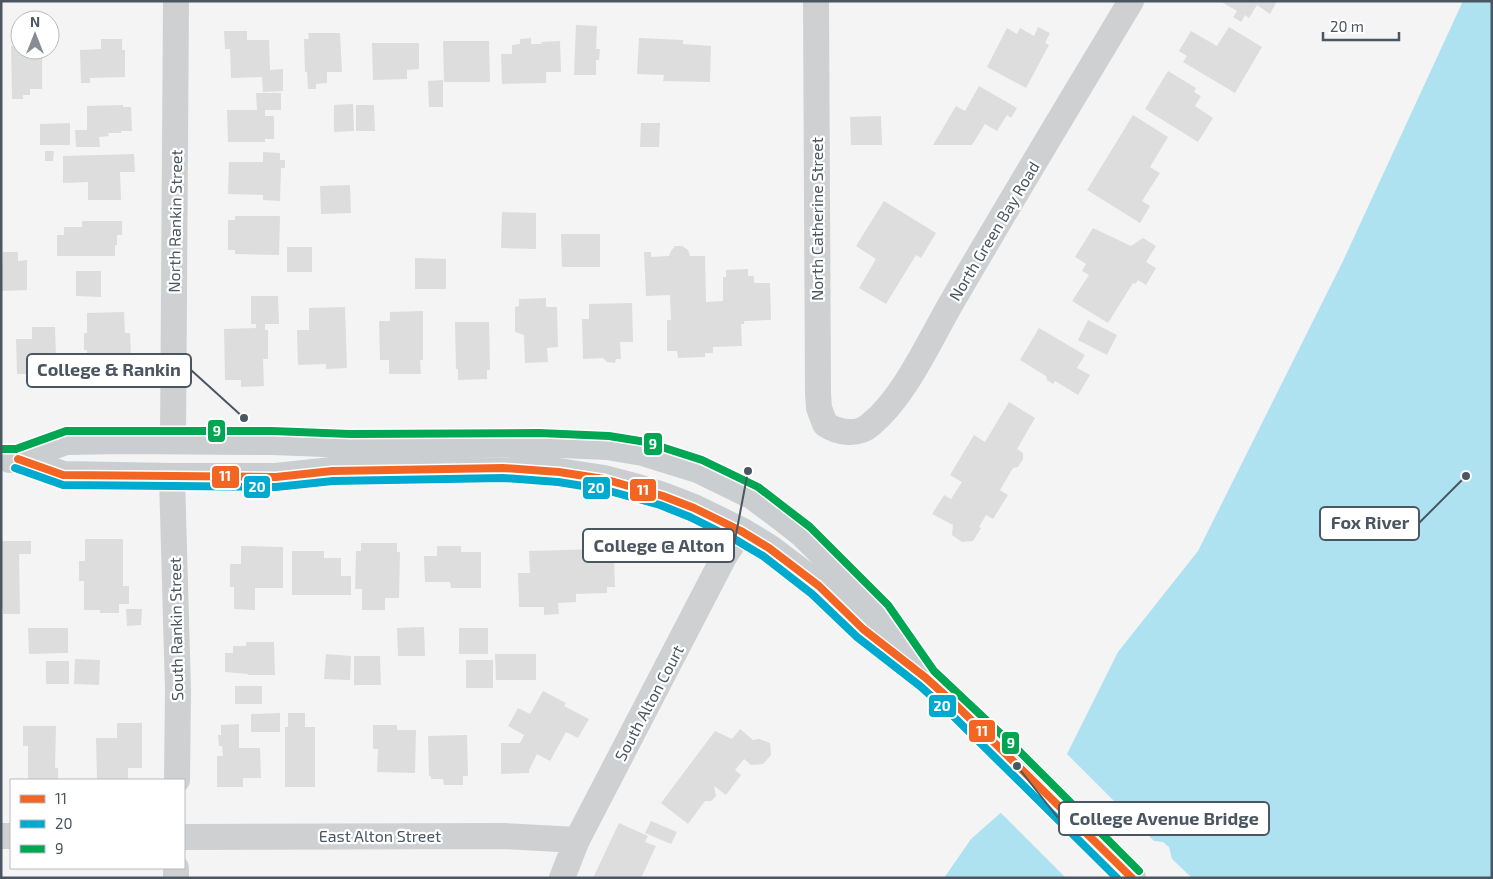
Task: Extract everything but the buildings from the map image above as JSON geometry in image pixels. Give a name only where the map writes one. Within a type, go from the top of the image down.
[{"type":"main road","points":[[10,459],[66,441],[173,440],[350,444],[576,444],[607,446],[643,452],[698,469],[753,496],[803,534],[880,611],[926,678]]},
{"type":"main road","points":[[10,459],[63,475],[172,477],[276,477],[332,471],[503,468],[559,472],[604,479],[663,496],[741,531],[769,548],[819,586],[863,629],[926,678],[1013,759],[1132,878]]},
{"type":"street","name":"North Rankin Street","points":[[173,440],[176,1]]},
{"type":"street","name":"North Catherine Street","points":[[816,1],[818,393],[822,419],[825,424],[835,430]]},
{"type":"street","name":"North Green Bay Road","points":[[835,430],[860,432],[869,427],[888,410],[902,390],[953,300],[1131,1]]},
{"type":"street","name":"South Rankin Street","points":[[172,477],[178,690],[177,779]]},
{"type":"street","name":"South Alton Court","points":[[562,878],[577,840],[724,557],[741,531]]},
{"type":"street","name":"East Alton Street","points":[[185,837],[505,836],[577,840]]},
{"type":"water","points":[[1463,1],[1492,1],[1492,878],[944,878],[971,839],[1067,754],[1118,652],[1198,551],[1343,261]]},
{"type":"pier","points":[[1065,752],[1154,841],[1163,842],[1169,847],[1172,859],[1192,878],[1066,878],[999,811]]},
{"type":"transit line","name":"9","points":[[1,449],[16,449],[66,431],[272,431],[350,434],[539,433],[609,436],[646,442],[702,460],[758,487],[810,527],[888,605],[934,671],[1020,752],[1139,871]]},
{"type":"transit line","name":"11","points":[[18,459],[63,475],[276,477],[332,471],[503,468],[559,472],[604,479],[663,496],[694,508],[741,531],[769,548],[819,586],[863,629],[926,678],[956,705],[1132,878]]},
{"type":"transit line","name":"20","points":[[15,468],[63,485],[276,487],[333,481],[503,478],[558,482],[602,489],[660,505],[690,517],[736,540],[763,556],[812,594],[857,637],[920,686],[949,712],[1117,878]]},
{"type":"place","name":"College & Rankin","points":[[244,418]]},
{"type":"place","name":"College @ Alton","points":[[748,471]]},
{"type":"place","name":"Fox River","points":[[1466,476]]},
{"type":"place","name":"College Avenue Bridge","points":[[1017,766]]}]
